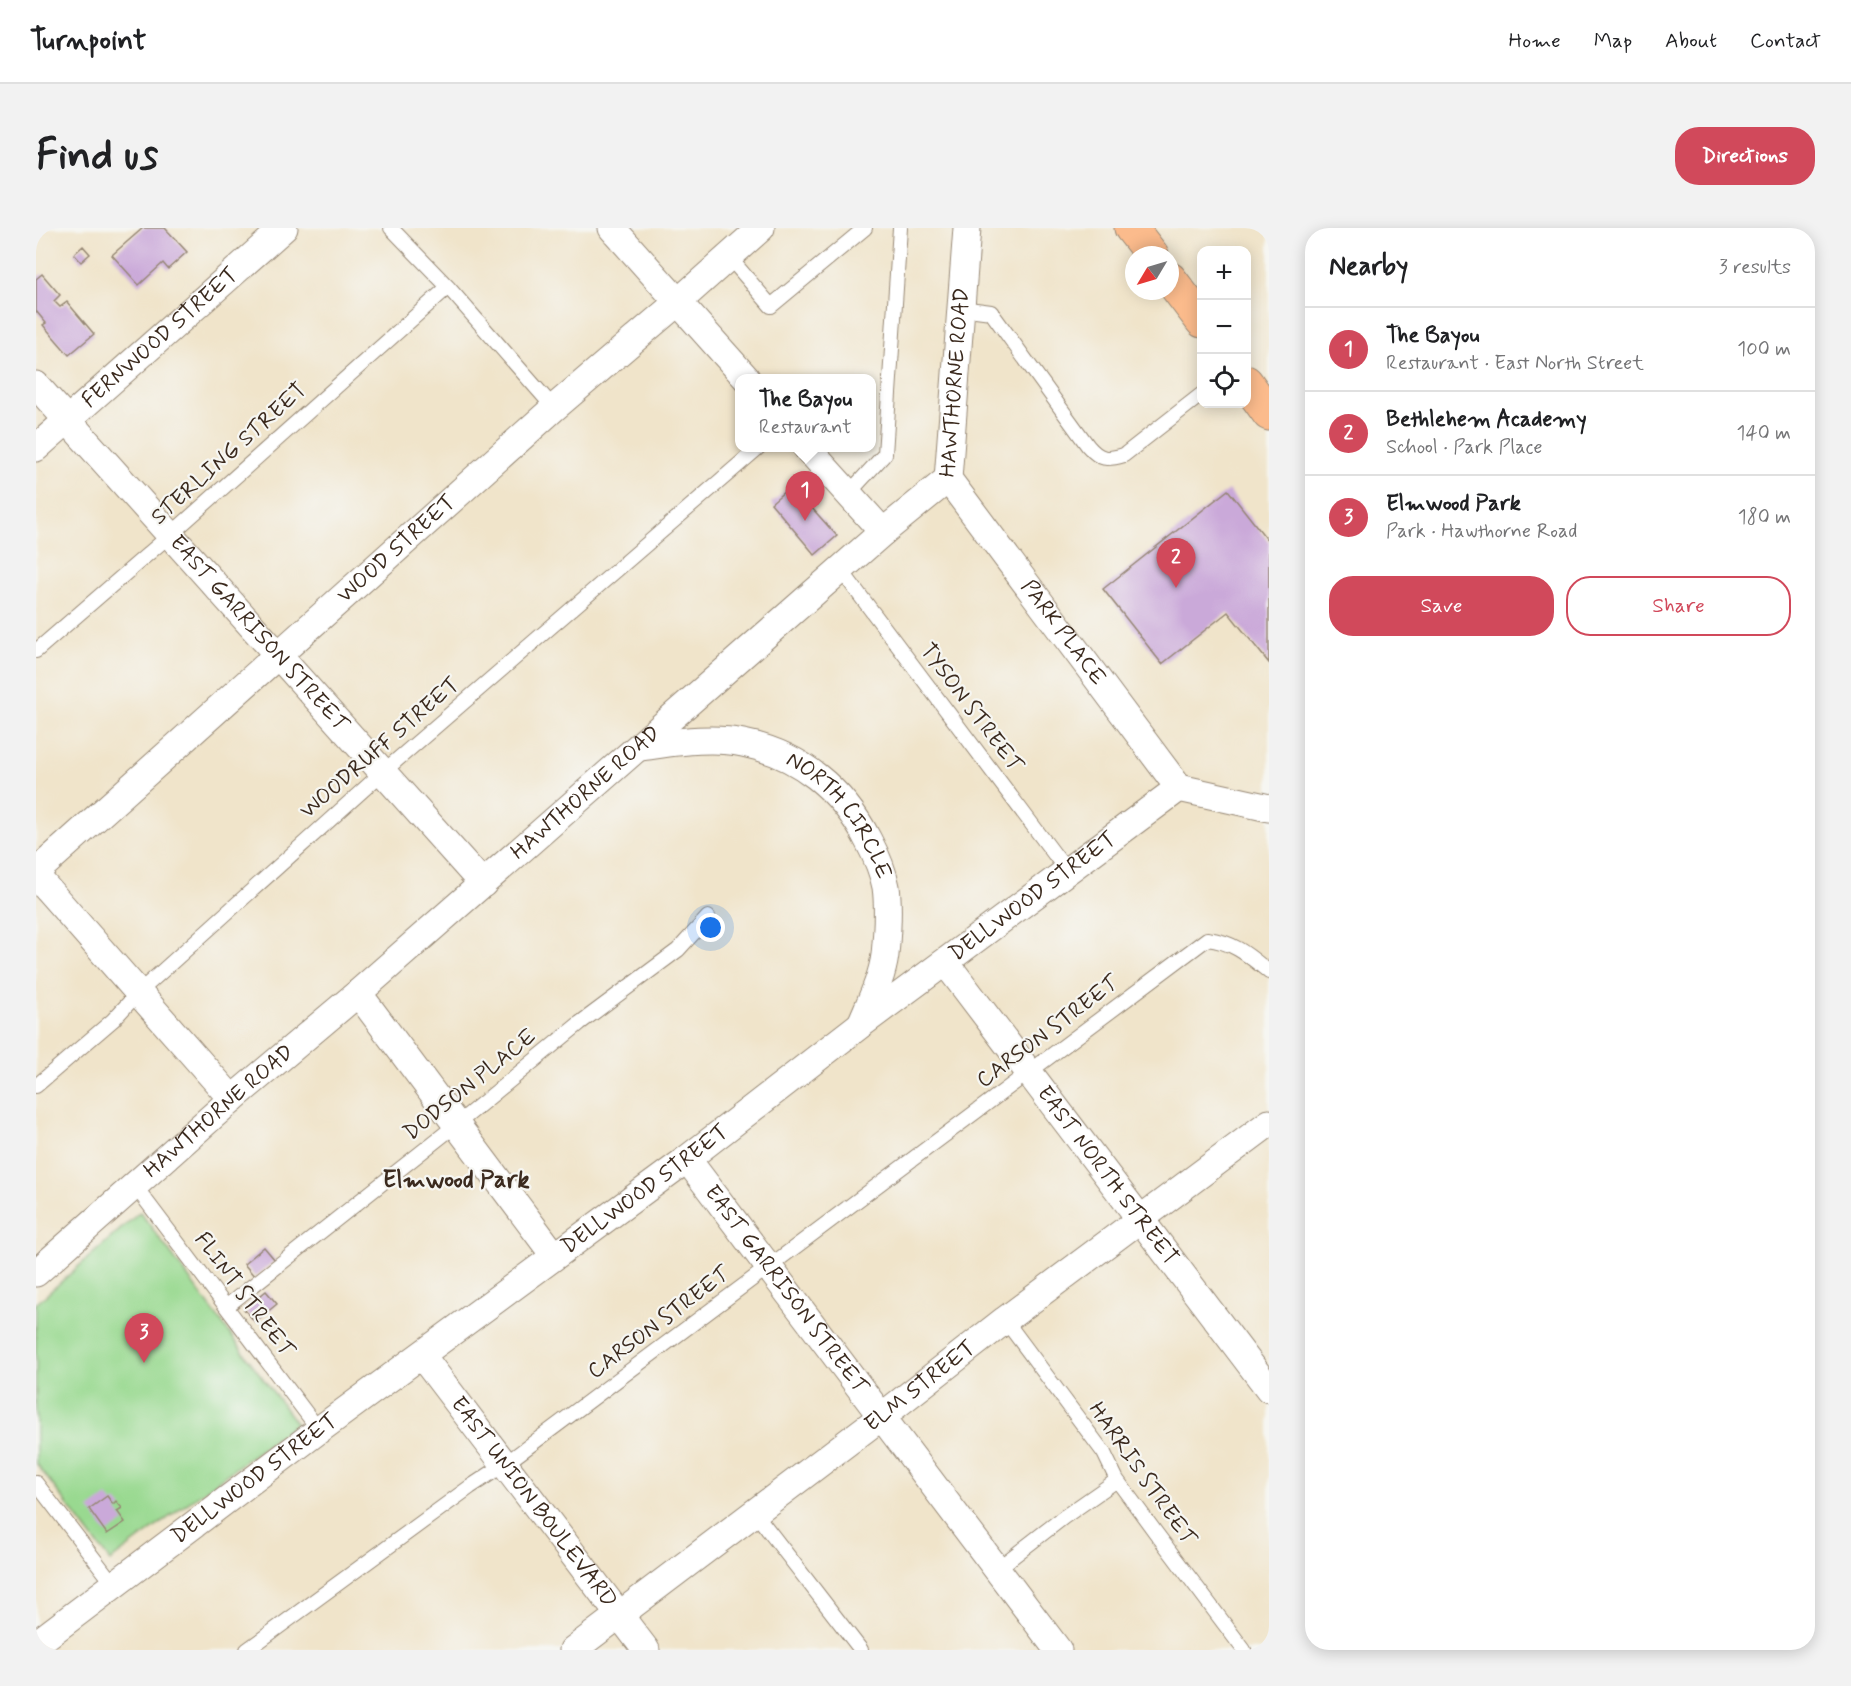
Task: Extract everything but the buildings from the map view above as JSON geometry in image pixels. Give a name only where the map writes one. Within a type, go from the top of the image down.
[{"type":"main road","points":[[1131,228],[1145,246]]},
{"type":"main road","points":[[1179,291],[1197,314]]},
{"type":"main road","points":[[1251,389],[1269,414]]},
{"type":"street","name":"FERNWOOD STREET","points":[[36,448],[284,228]]},
{"type":"street","points":[[612,228],[742,374]]},
{"type":"street","name":"WOOD STREET","points":[[36,874],[554,408],[761,228]]},
{"type":"street","name":"HAWTHORNE ROAD","points":[[36,1273],[232,1099],[358,993],[883,532],[948,479],[967,228]]},
{"type":"street","name":"EAST GARRISON STREET","points":[[36,385],[483,884]]},
{"type":"street","points":[[811,452],[883,532]]},
{"type":"street","name":"PARK PLACE","points":[[948,479],[1179,788]]},
{"type":"street","name":"NORTH CIRCLE","points":[[639,747],[703,740],[740,742],[773,750],[816,774],[834,790],[850,810],[877,857],[886,886],[885,957],[880,978],[860,1025]]},
{"type":"street","points":[[1179,788],[1269,808]]},
{"type":"street","name":"DELLWOOD STREET","points":[[36,1644],[319,1430],[687,1159],[860,1025],[1179,788]]},
{"type":"street","points":[[36,874],[232,1099]]},
{"type":"street","name":"EAST NORTH STREET","points":[[946,963],[1269,1389]]},
{"type":"street","points":[[358,993],[554,1256]]},
{"type":"street","name":"ELM STREET","points":[[573,1650],[881,1417],[1005,1320],[1269,1123]]},
{"type":"street","name":"EAST GARRISON STREET","points":[[687,1159],[1058,1650]]},
{"type":"street","name":"EAST UNION BOULEVARD","points":[[422,1356],[646,1650]]},
{"type":"lane","points":[[391,228],[448,287],[554,408]]},
{"type":"lane","points":[[729,257],[771,306],[865,228]]},
{"type":"lane","points":[[849,494],[885,454],[900,228]]},
{"type":"lane","name":"STERLING STREET","points":[[36,651],[448,287]]},
{"type":"lane","points":[[961,308],[991,312],[1096,455],[1110,459],[1124,455],[1197,398]]},
{"type":"lane","name":"WOODRUFF STREET","points":[[36,1086],[113,1020],[138,993],[383,772],[752,452]]},
{"type":"lane","name":"TYSON STREET","points":[[841,570],[1067,871]]},
{"type":"lane","name":"DODSON PLACE","points":[[227,1306],[457,1124],[580,1023],[678,950],[708,917]]},
{"type":"lane","name":"CARSON STREET","points":[[248,1650],[470,1487],[505,1464],[1207,939],[1224,941],[1244,952],[1269,972]]},
{"type":"lane","name":"FLINT STREET","points":[[135,1186],[319,1430]]},
{"type":"lane","name":"HARRIS STREET","points":[[1005,1320],[1104,1453],[1117,1480],[1244,1650]]},
{"type":"lane","points":[[997,1569],[1064,1517],[1117,1480]]},
{"type":"lane","points":[[36,1483],[115,1586]]},
{"type":"lane","points":[[755,1513],[861,1650]]},
{"type":"green space","points":[[140,1212],[296,1423],[110,1561],[36,1463],[36,1304]]},
{"type":"place","name":"The Bayou","points":[[805,521]]},
{"type":"place","name":"Bethlehem Academy","points":[[1176,588]]},
{"type":"place","name":"Elmwood Park","points":[[144,1363]]},
{"type":"district","name":"Elmwood Park","points":[[456,1180]]}]
